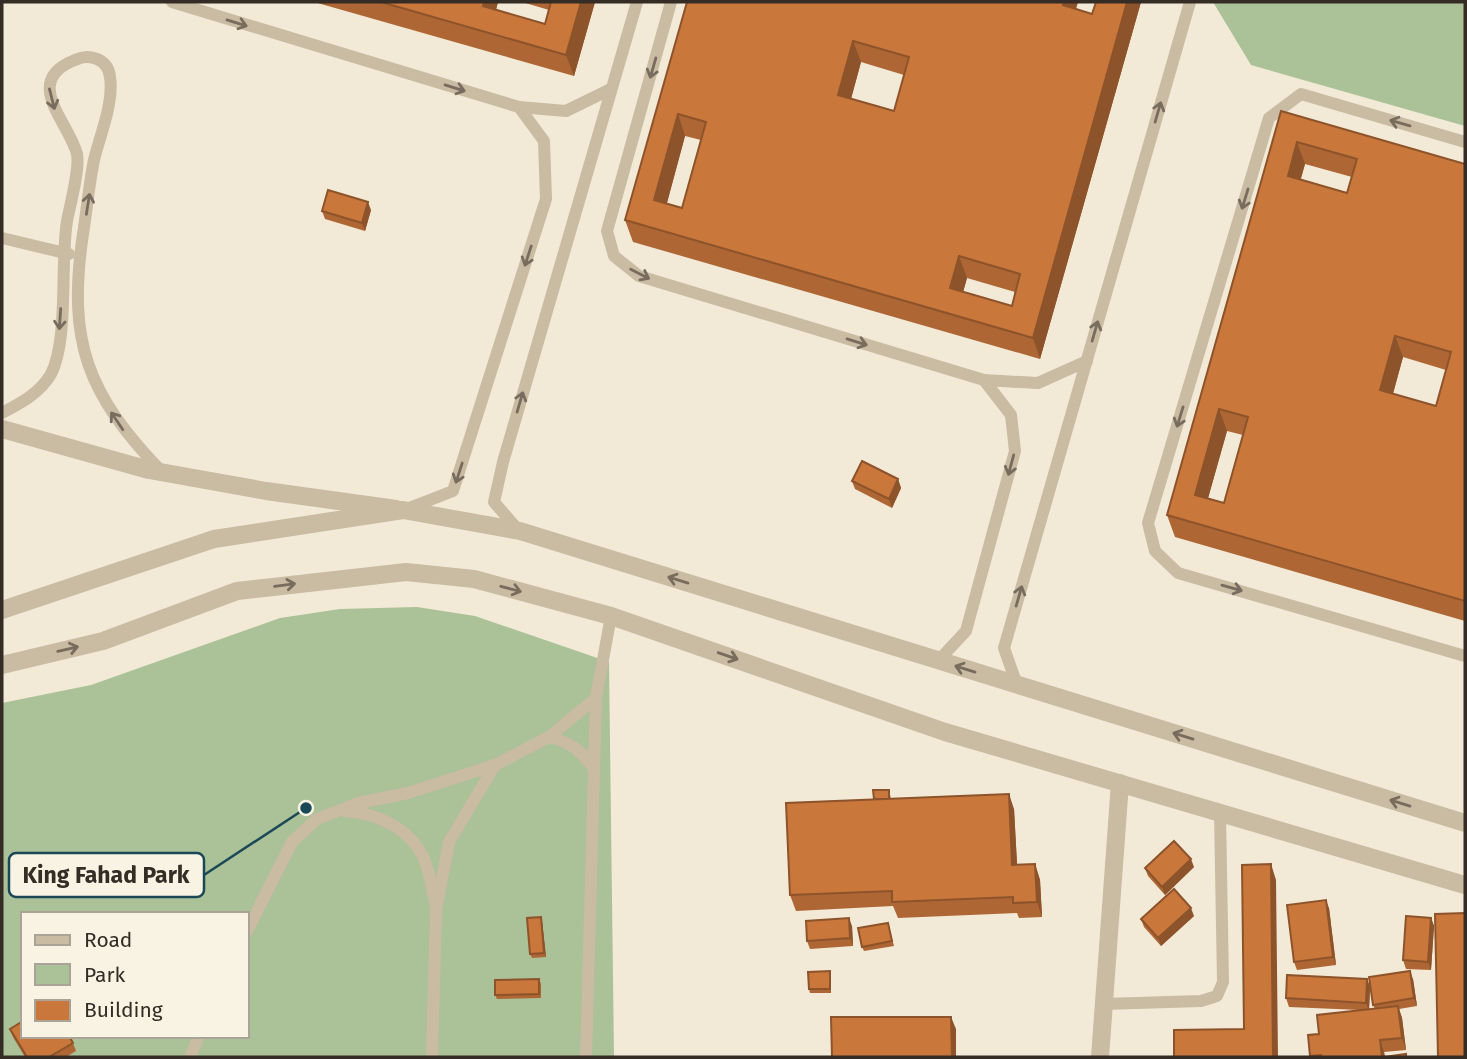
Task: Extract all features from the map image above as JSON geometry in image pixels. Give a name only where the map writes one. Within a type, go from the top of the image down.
[{"type":"street","points":[[2,429],[162,472],[520,531],[1465,823]]},
{"type":"street","points":[[2,610],[214,539],[403,510]]},
{"type":"street","points":[[2,664],[103,641],[237,592],[406,572],[474,579],[611,616],[945,732],[1465,885]]},
{"type":"street","points":[[1100,1057],[1120,783]]},
{"type":"lane","points":[[172,2],[519,107],[566,111],[611,89]]},
{"type":"lane","points":[[520,531],[494,502],[503,462],[637,2]]},
{"type":"lane","points":[[671,2],[607,231],[614,256],[639,275],[984,380],[1038,383],[1087,360]]},
{"type":"lane","points":[[1017,685],[1004,648],[1190,2]]},
{"type":"lane","points":[[2,413],[37,392],[51,374],[57,355],[61,318],[62,252],[77,155],[53,105],[49,89],[57,72],[64,65],[86,56],[106,64],[110,77],[110,93],[95,157],[80,256],[76,309],[87,368],[128,437],[162,472]]},
{"type":"lane","points":[[1465,142],[1301,94],[1269,118],[1148,523],[1155,551],[1178,573],[1465,656]]},
{"type":"lane","points":[[403,510],[453,491],[547,200],[544,141],[519,107]]},
{"type":"lane","points":[[77,155],[95,157]]},
{"type":"lane","points":[[2,238],[80,256]]},
{"type":"lane","points":[[938,661],[966,631],[1015,452],[1011,415],[984,380]]},
{"type":"lane","points":[[586,1057],[596,698],[611,616]]},
{"type":"lane","points":[[248,930],[292,842],[317,819],[495,765],[549,737],[596,698]]},
{"type":"lane","points":[[549,737],[566,741],[580,752],[596,773]]},
{"type":"lane","points":[[432,1057],[436,909],[449,842],[495,765]]},
{"type":"lane","points":[[340,810],[367,812],[385,819],[407,835],[423,856],[436,909]]},
{"type":"lane","points":[[1104,1004],[1200,1001],[1217,996],[1223,982],[1220,813]]},
{"type":"lane","points":[[190,1057],[198,1038]]},
{"type":"green space","points":[[1213,2],[1465,2],[1465,126],[1251,65]]},
{"type":"green space","points":[[417,607],[475,616],[609,662],[614,1057],[2,1057],[2,703],[91,685],[280,618],[340,609]]},
{"type":"building","points":[[381,2],[484,2],[483,6],[545,24],[551,2],[581,2],[566,55]]},
{"type":"building","points":[[687,2],[1064,2],[1063,5],[1092,14],[1096,2],[1127,2],[1033,338],[625,220]],"holes":[[[853,41],[909,57],[894,111],[838,95]],[[678,114],[706,122],[682,208],[654,200]],[[959,256],[1020,274],[1012,306],[950,288]]]},
{"type":"building","points":[[1281,111],[1465,164],[1465,601],[1167,515]],"holes":[[[1297,142],[1357,159],[1347,193],[1288,176]],[[1395,336],[1451,352],[1436,406],[1380,390]],[[1219,409],[1248,417],[1224,503],[1195,495]]]},
{"type":"building","points":[[328,190],[368,202],[362,223],[322,211]]},
{"type":"building","points":[[862,461],[898,479],[889,499],[852,481]]},
{"type":"building","points":[[873,790],[889,790],[889,799],[874,799]]},
{"type":"building","points":[[1009,794],[1012,865],[1035,864],[1037,902],[1013,903],[1013,897],[892,902],[892,891],[790,895],[786,803]]},
{"type":"building","points":[[1174,841],[1191,859],[1162,887],[1145,868]]},
{"type":"building","points":[[1271,864],[1273,1057],[1174,1057],[1174,1030],[1244,1029],[1242,865]]},
{"type":"building","points":[[1174,889],[1191,908],[1158,938],[1141,919]]},
{"type":"building","points":[[1326,900],[1333,957],[1294,962],[1287,905]]},
{"type":"building","points":[[1465,913],[1465,1057],[1438,1057],[1435,914]]},
{"type":"building","points":[[1406,916],[1431,918],[1428,962],[1403,960]]},
{"type":"building","points":[[541,917],[544,953],[530,954],[527,918]]},
{"type":"building","points":[[849,918],[850,938],[807,941],[806,921]]},
{"type":"building","points":[[888,923],[892,941],[862,947],[858,928]]},
{"type":"building","points":[[830,971],[830,989],[809,989],[808,972]]},
{"type":"building","points":[[1410,971],[1414,998],[1373,1005],[1369,977]]},
{"type":"building","points":[[1287,975],[1367,979],[1366,1003],[1286,998]]},
{"type":"building","points":[[539,979],[539,994],[495,995],[495,980]]},
{"type":"building","points":[[1398,1006],[1402,1038],[1380,1040],[1382,1057],[1310,1056],[1308,1035],[1319,1034],[1317,1015]]},
{"type":"building","points":[[831,1017],[951,1017],[952,1057],[832,1057]]},
{"type":"building","points":[[21,1022],[21,1038],[70,1038],[73,1043],[49,1057],[27,1057],[10,1029]]},
{"type":"building","points":[[1406,1054],[1406,1057],[1384,1057]]},
{"type":"place","name":"King Fahad Park","points":[[306,808]]}]
